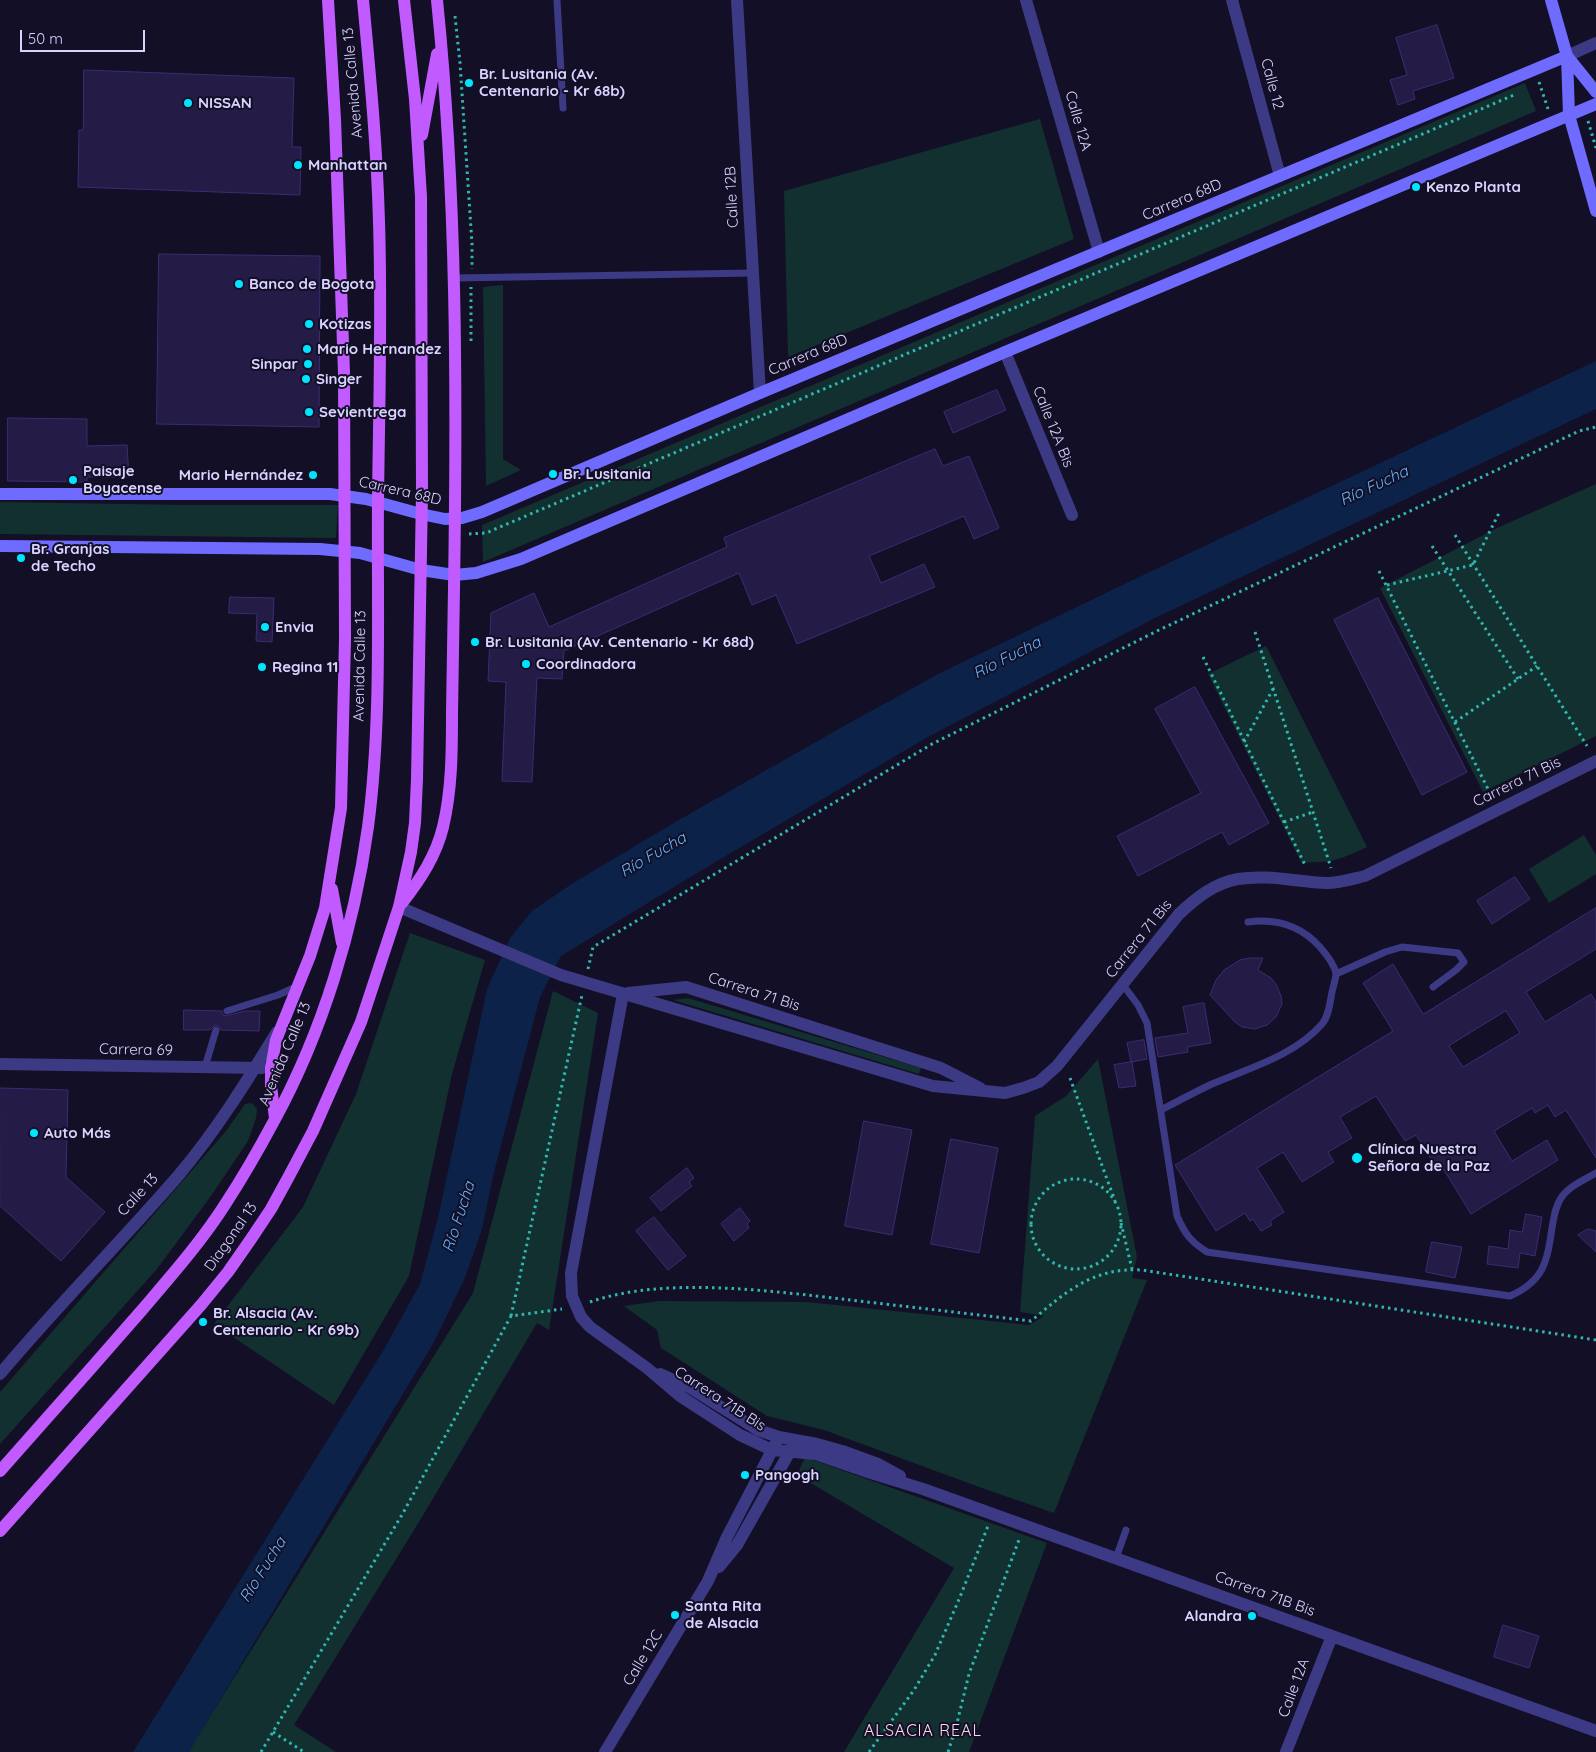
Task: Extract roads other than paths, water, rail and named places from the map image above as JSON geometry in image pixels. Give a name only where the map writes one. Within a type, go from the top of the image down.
[{"type":"main road","name":"Avenida Calle 13","points":[[275,1118],[306,1052],[343,948],[360,874],[368,825],[372,780],[376,718],[379,223],[373,118],[363,0]]},
{"type":"main road","points":[[399,907],[411,852],[415,823],[417,779],[423,343],[419,155],[404,0]]},
{"type":"main road","points":[[399,907],[424,874],[443,827],[448,801],[452,751],[455,519],[453,212],[437,0]]},
{"type":"main road","points":[[1551,0],[1567,56],[1569,115],[1596,211]]},
{"type":"main road","name":"Avenida Calle 13","points":[[275,1118],[271,1068],[276,1040],[320,928],[330,881],[341,808],[345,551],[344,373],[330,4]]},
{"type":"main road","points":[[419,155],[441,36]]},
{"type":"main road","name":"Carrera 68D","points":[[0,494],[345,495],[421,514],[455,519],[470,516],[1567,56]]},
{"type":"main road","points":[[1567,56],[1596,92]]},
{"type":"main road","points":[[0,546],[320,549],[345,551],[421,570],[454,575],[476,573],[521,559],[1005,352],[1596,104]]},
{"type":"main road","points":[[330,881],[343,948]]},
{"type":"main road","name":"Diagonal 13","points":[[0,1531],[201,1305],[228,1272],[271,1209],[313,1131],[342,1067],[361,1022],[399,907]]},
{"type":"main road","name":"Diagonal 13","points":[[0,1471],[115,1341],[204,1234],[225,1205],[275,1118]]},
{"type":"street","name":"Calle 12B","points":[[737,0],[760,393]]},
{"type":"street","name":"Calle 12A","points":[[1026,0],[1099,252]]},
{"type":"street","name":"Calle 12","points":[[1232,0],[1280,176]]},
{"type":"street","name":"Carrera 68D","points":[[1567,56],[1596,43]]},
{"type":"street","name":"Calle 12A Bis","points":[[1005,352],[1072,515]]},
{"type":"street","name":"Carrera 71 Bis","points":[[399,907],[561,975],[623,994],[933,1086],[1005,1092],[1040,1082],[1057,1066],[1178,914],[1195,899],[1214,888],[1236,879],[1264,877],[1328,883],[1365,876],[1596,760]]},
{"type":"street","name":"Carrera 71 Bis","points":[[623,994],[686,987],[941,1068],[985,1091]]},
{"type":"street","name":"Carrera 71B Bis","points":[[623,994],[571,1274],[572,1296],[581,1317],[590,1327],[647,1368],[688,1401],[740,1435],[772,1450],[816,1454],[923,1489],[1596,1731]]},
{"type":"street","name":"Calle 13","points":[[0,1374],[40,1326],[178,1176],[256,1068],[283,1023]]},
{"type":"street","name":"Carrera 69","points":[[0,1064],[271,1068]]},
{"type":"street","name":"Carrera 71B Bis","points":[[647,1368],[689,1387],[758,1430],[779,1437],[842,1451],[878,1464],[923,1489]]},
{"type":"street","name":"Calle 12C","points":[[708,1581],[727,1537],[779,1437]]},
{"type":"street","name":"Calle 12C","points":[[605,1752],[708,1581],[736,1545],[796,1440]]},
{"type":"street","name":"Calle 12A","points":[[1286,1752],[1332,1636]]},
{"type":"lane","points":[[557,0],[564,108]]},
{"type":"lane","points":[[454,278],[753,273]]},
{"type":"lane","points":[[1160,1110],[1211,1084],[1259,1065],[1298,1045],[1323,1023],[1329,1008],[1336,974],[1323,950],[1311,937],[1276,920],[1248,922]]},
{"type":"lane","points":[[1336,974],[1385,952],[1402,947],[1458,953],[1464,962],[1433,987]]},
{"type":"lane","points":[[1123,985],[1138,1005],[1147,1023],[1177,1216],[1184,1232],[1194,1243],[1207,1252],[1510,1296],[1533,1284],[1540,1272],[1548,1254],[1555,1210],[1562,1198],[1569,1189],[1596,1173]]},
{"type":"lane","points":[[227,1011],[278,995],[298,986]]},
{"type":"lane","points":[[204,1067],[216,1030]]},
{"type":"lane","points":[[1116,1558],[1126,1530]]},
{"type":"water","name":"Río Fucha","points":[[1596,361],[1596,409],[1155,618],[926,738],[697,873],[561,956],[540,997],[494,1172],[482,1229],[465,1278],[434,1342],[189,1752],[133,1752],[383,1351],[420,1284],[438,1218],[487,989],[510,938],[532,911],[573,883],[677,821],[942,672]]},
{"type":"place","name":"Br. Lusitania (Av. Centenario - Kr 68b)","points":[[469,83]]},
{"type":"place","name":"NISSAN","points":[[188,103]]},
{"type":"place","name":"Manhattan","points":[[298,165]]},
{"type":"place","name":"Kenzo Planta","points":[[1416,187]]},
{"type":"place","name":"Banco de Bogota","points":[[239,284]]},
{"type":"place","name":"Kotizas","points":[[309,324]]},
{"type":"place","name":"Mario Hernandez","points":[[307,349]]},
{"type":"place","name":"Sinpar","points":[[308,364]]},
{"type":"place","name":"Singer","points":[[306,379]]},
{"type":"place","name":"Sevientrega","points":[[309,412]]},
{"type":"place","name":"Br. Lusitania","points":[[553,474]]},
{"type":"place","name":"Mario Hernández","points":[[313,475]]},
{"type":"place","name":"Paisaje Boyacense","points":[[73,480]]},
{"type":"place","name":"Br. Granjas de Techo","points":[[21,558]]},
{"type":"place","name":"Envia","points":[[265,627]]},
{"type":"place","name":"Br. Lusitania (Av. Centenario - Kr 68d)","points":[[475,642]]},
{"type":"place","name":"Coordinadora","points":[[526,664]]},
{"type":"place","name":"Regina 11","points":[[262,667]]},
{"type":"place","name":"Auto Más","points":[[34,1133]]},
{"type":"place","name":"Clínica Nuestra Señora de la Paz","points":[[1357,1158]]},
{"type":"place","name":"Br. Alsacia (Av. Centenario - Kr 69b)","points":[[203,1322]]},
{"type":"place","name":"Pangogh","points":[[745,1475]]},
{"type":"place","name":"Santa Rita de Alsacia","points":[[675,1615]]},
{"type":"place","name":"Alandra","points":[[1252,1616]]},
{"type":"district","name":"ALSACIA REAL","points":[[923,1731]]}]
